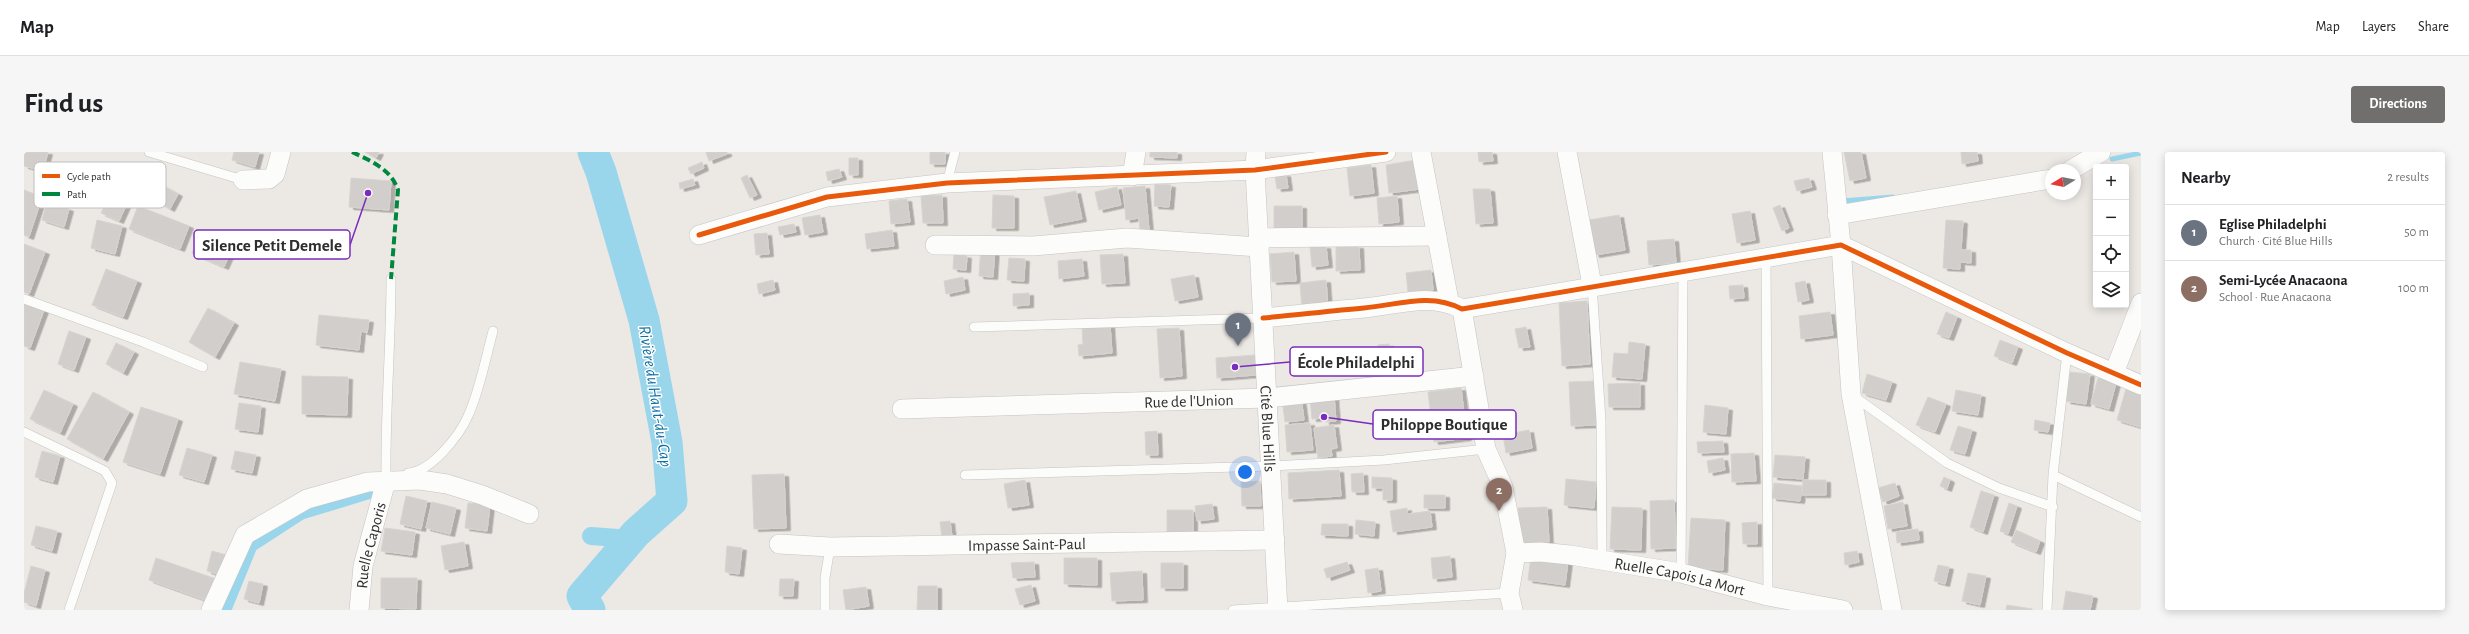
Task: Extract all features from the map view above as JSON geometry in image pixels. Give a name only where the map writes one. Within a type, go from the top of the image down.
[{"type":"street","points":[[244,180],[269,179],[274,174],[281,152]]},
{"type":"street","points":[[1132,176],[1136,152]]},
{"type":"street","points":[[699,235],[827,197],[947,183],[1132,176],[1255,161],[1386,152]]},
{"type":"street","points":[[1421,152],[1437,236],[1474,376],[1486,449],[1503,487],[1516,553],[1511,601]]},
{"type":"street","points":[[1567,152],[1592,285]]},
{"type":"street","points":[[1832,152],[1837,216],[1841,244],[1851,394],[1892,610]]},
{"type":"street","points":[[2081,164],[2101,152]]},
{"type":"street","name":"Cité Blue Hills","points":[[1255,161],[1278,609]]},
{"type":"street","points":[[1837,216],[2045,180]]},
{"type":"street","points":[[935,245],[1033,246],[1127,238],[1259,242],[1437,236]]},
{"type":"street","points":[[1263,318],[1366,308],[1408,301],[1456,305],[1683,271],[1841,244],[2067,353],[2141,385]]},
{"type":"street","points":[[2114,373],[2141,303]]},
{"type":"street","name":"Rue de l'Union","points":[[902,409],[1267,398],[1474,376]]},
{"type":"street","points":[[211,610],[245,535],[307,499],[386,477],[447,484],[482,495],[529,514]]},
{"type":"street","name":"Ruelle Caporis","points":[[359,610],[363,566],[386,477]]},
{"type":"street","name":"Impasse Saint-Paul","points":[[779,544],[830,547],[1275,540]]},
{"type":"street","name":"Ruelle Capois La Mort","points":[[1516,553],[1540,552],[1681,573],[1768,596],[1843,610]]},
{"type":"lane","points":[[149,152],[244,180]]},
{"type":"lane","points":[[947,183],[955,152]]},
{"type":"lane","points":[[1766,257],[1768,596]]},
{"type":"lane","points":[[1681,573],[1683,271]]},
{"type":"lane","points":[[391,279],[391,336],[385,432],[386,477],[415,473],[429,466],[444,451],[468,417],[493,331]]},
{"type":"lane","points":[[1592,285],[1601,421],[1602,561]]},
{"type":"lane","points":[[24,300],[144,342],[203,367]]},
{"type":"lane","points":[[974,326],[1263,318]]},
{"type":"lane","points":[[2047,610],[2053,507],[2053,475],[2067,353]]},
{"type":"lane","points":[[1851,394],[1947,463],[1999,488],[2053,507]]},
{"type":"lane","points":[[24,432],[105,471],[112,483],[69,610]]},
{"type":"lane","points":[[965,475],[1271,466],[1384,460],[1486,449]]},
{"type":"lane","points":[[2053,475],[2141,517]]},
{"type":"lane","points":[[824,610],[825,578],[830,547]]},
{"type":"lane","points":[[1233,610],[1511,601]]},
{"type":"building","points":[[24,152],[48,152],[45,162],[34,162],[34,169],[24,166]]},
{"type":"building","points":[[234,152],[259,152],[255,167],[232,160]]},
{"type":"building","points":[[365,152],[379,152],[376,158]]},
{"type":"building","points":[[706,152],[727,152],[727,154],[709,161]]},
{"type":"building","points":[[930,152],[945,152],[945,164],[930,164]]},
{"type":"building","points":[[1150,152],[1177,152],[1177,158],[1150,157]]},
{"type":"building","points":[[1478,152],[1492,152],[1493,161],[1479,162]]},
{"type":"building","points":[[1844,152],[1861,152],[1866,178],[1850,181]]},
{"type":"building","points":[[1961,152],[1977,152],[1978,161],[1962,164]]},
{"type":"building","points":[[849,158],[858,158],[858,175],[849,175]]},
{"type":"building","points":[[1416,160],[1420,189],[1389,193],[1386,165]]},
{"type":"building","points":[[702,162],[704,168],[691,174],[688,168]]},
{"type":"building","points":[[1371,165],[1374,193],[1350,196],[1347,168]]},
{"type":"building","points":[[839,169],[842,177],[828,181],[826,172]]},
{"type":"building","points":[[1286,174],[1288,188],[1277,189],[1275,176]]},
{"type":"building","points":[[747,175],[757,195],[750,198],[741,178]]},
{"type":"building","points":[[351,178],[391,181],[389,210],[349,207]]},
{"type":"building","points":[[1809,178],[1812,187],[1797,191],[1794,181]]},
{"type":"building","points":[[693,179],[695,185],[680,189],[679,183]]},
{"type":"building","points":[[1155,184],[1171,185],[1169,207],[1154,206]]},
{"type":"building","points":[[1145,186],[1149,230],[1140,231],[1139,218],[1126,220],[1123,188]]},
{"type":"building","points":[[166,187],[178,194],[170,209],[166,207]]},
{"type":"building","points":[[1117,187],[1121,205],[1099,210],[1095,192]]},
{"type":"building","points":[[1473,189],[1490,189],[1493,223],[1476,224]]},
{"type":"building","points":[[24,190],[34,194],[34,208],[38,208],[29,237],[24,235]]},
{"type":"building","points":[[1076,191],[1082,219],[1050,225],[1044,197]]},
{"type":"building","points":[[942,195],[943,223],[923,223],[921,196]]},
{"type":"building","points":[[993,195],[1014,196],[1014,228],[992,228]]},
{"type":"building","points":[[1397,196],[1399,222],[1379,224],[1377,198]]},
{"type":"building","points":[[907,199],[910,222],[891,224],[889,201]]},
{"type":"building","points":[[1780,205],[1789,228],[1782,231],[1773,208]]},
{"type":"building","points":[[1274,206],[1302,206],[1302,230],[1274,231]]},
{"type":"building","points":[[45,208],[69,209],[64,227],[42,220]]},
{"type":"building","points":[[104,208],[125,208],[119,221],[101,213]]},
{"type":"building","points":[[137,208],[143,208],[189,226],[180,249],[129,229]]},
{"type":"building","points":[[1750,211],[1755,240],[1737,243],[1732,214]]},
{"type":"building","points":[[820,215],[823,232],[805,235],[802,218]]},
{"type":"building","points":[[1619,215],[1625,250],[1595,255],[1589,220]]},
{"type":"building","points":[[97,220],[122,226],[115,254],[91,248]]},
{"type":"building","points":[[1946,220],[1963,221],[1961,250],[1971,250],[1971,263],[1960,262],[1960,269],[1943,268]]},
{"type":"building","points":[[794,224],[796,232],[780,235],[778,227]]},
{"type":"building","points":[[201,230],[234,244],[224,267],[192,253]]},
{"type":"building","points":[[892,230],[894,246],[867,249],[865,234]]},
{"type":"building","points":[[767,233],[769,254],[756,255],[754,234]]},
{"type":"building","points":[[1674,239],[1676,263],[1649,265],[1647,241]]},
{"type":"building","points":[[24,244],[45,252],[29,294],[24,292]]},
{"type":"building","points":[[981,245],[995,247],[993,277],[979,276]]},
{"type":"building","points":[[1326,246],[1328,265],[1312,267],[1310,247]]},
{"type":"building","points":[[1336,246],[1359,246],[1360,270],[1336,271]]},
{"type":"building","points":[[1294,252],[1296,281],[1272,282],[1270,254]]},
{"type":"building","points":[[954,254],[967,256],[966,270],[953,269]]},
{"type":"building","points":[[1123,254],[1125,283],[1102,284],[1100,255]]},
{"type":"building","points":[[1009,258],[1025,259],[1024,281],[1007,280]]},
{"type":"building","points":[[1082,259],[1084,276],[1059,279],[1058,261]]},
{"type":"building","points":[[106,269],[137,281],[123,317],[92,305]]},
{"type":"building","points":[[1431,270],[1433,290],[1408,292],[1406,273]]},
{"type":"building","points":[[1194,275],[1198,297],[1175,301],[1171,279]]},
{"type":"building","points":[[963,277],[965,290],[946,294],[944,281]]},
{"type":"building","points":[[773,280],[775,290],[759,294],[757,284]]},
{"type":"building","points":[[1326,280],[1328,308],[1302,311],[1300,283]]},
{"type":"building","points":[[1805,281],[1809,300],[1798,302],[1795,283]]},
{"type":"building","points":[[1743,285],[1744,298],[1730,299],[1729,286]]},
{"type":"building","points":[[1029,293],[1029,305],[1013,306],[1013,294]]},
{"type":"building","points":[[1587,301],[1590,364],[1562,366],[1559,303]]},
{"type":"building","points":[[24,303],[44,310],[30,348],[24,346]]},
{"type":"building","points":[[208,308],[234,323],[215,357],[189,342]]},
{"type":"building","points":[[1830,312],[1833,335],[1801,339],[1799,316]]},
{"type":"building","points":[[1946,312],[1957,317],[1949,338],[1937,334]]},
{"type":"building","points":[[319,315],[369,320],[367,333],[361,331],[359,350],[316,345]]},
{"type":"building","points":[[1110,325],[1112,353],[1079,356],[1078,345],[1083,344],[1082,327]]},
{"type":"building","points":[[1526,327],[1530,347],[1519,348],[1515,329]]},
{"type":"building","points":[[1179,328],[1182,376],[1160,378],[1157,329]]},
{"type":"building","points":[[69,331],[86,337],[74,370],[58,364]]},
{"type":"building","points":[[2000,340],[2018,347],[2012,363],[1994,356]]},
{"type":"building","points":[[1629,342],[1645,344],[1642,379],[1612,377],[1614,353],[1628,354]]},
{"type":"building","points":[[116,343],[134,352],[123,373],[106,364]]},
{"type":"building","points":[[1389,344],[1392,370],[1381,372],[1378,345]]},
{"type":"building","points":[[1255,355],[1256,375],[1217,378],[1216,358]]},
{"type":"building","points":[[240,362],[281,369],[275,401],[234,394]]},
{"type":"building","points":[[2070,372],[2090,374],[2086,404],[2066,401]]},
{"type":"building","points":[[1867,374],[1892,382],[1886,400],[1862,393]]},
{"type":"building","points":[[302,376],[348,377],[347,415],[302,414]]},
{"type":"building","points":[[2098,378],[2116,383],[2109,409],[2091,404]]},
{"type":"building","points":[[1595,381],[1597,425],[1571,426],[1569,382]]},
{"type":"building","points":[[1640,383],[1640,407],[1609,407],[1608,384]]},
{"type":"building","points":[[1461,388],[1467,438],[1434,442],[1428,392]]},
{"type":"building","points":[[2126,389],[2141,393],[2141,427],[2117,420]]},
{"type":"building","points":[[44,390],[73,404],[60,433],[30,419]]},
{"type":"building","points":[[1956,390],[1981,395],[1978,415],[1952,411]]},
{"type":"building","points":[[93,392],[129,412],[103,459],[67,439]]},
{"type":"building","points":[[1334,396],[1336,421],[1325,422],[1325,418],[1312,419],[1310,399]]},
{"type":"building","points":[[1301,397],[1304,420],[1285,422],[1282,399]]},
{"type":"building","points":[[1928,397],[1946,404],[1935,432],[1916,425]]},
{"type":"building","points":[[239,403],[261,406],[258,432],[235,429]]},
{"type":"building","points":[[1705,405],[1728,408],[1726,434],[1703,432]]},
{"type":"building","points":[[141,407],[178,419],[160,474],[123,462]]},
{"type":"building","points":[[2035,420],[2050,423],[2048,432],[2034,430]]},
{"type":"building","points":[[1310,423],[1313,450],[1287,452],[1285,425]]},
{"type":"building","points":[[1334,425],[1337,448],[1331,449],[1332,456],[1318,458],[1314,428]]},
{"type":"building","points":[[1958,426],[1972,430],[1965,454],[1950,450]]},
{"type":"building","points":[[1529,430],[1532,448],[1506,453],[1503,435]]},
{"type":"building","points":[[1157,431],[1158,455],[1146,455],[1145,432]]},
{"type":"building","points":[[1723,441],[1724,452],[1698,453],[1697,442]]},
{"type":"building","points":[[187,448],[212,455],[204,482],[179,475]]},
{"type":"building","points":[[42,451],[60,456],[53,482],[35,477]]},
{"type":"building","points":[[235,451],[256,455],[252,473],[231,469]]},
{"type":"building","points":[[1754,453],[1756,481],[1732,482],[1731,454]]},
{"type":"building","points":[[1775,455],[1805,457],[1803,479],[1773,477]]},
{"type":"building","points":[[1723,458],[1725,470],[1709,473],[1707,461]]},
{"type":"building","points":[[1339,470],[1341,496],[1289,499],[1288,473]]},
{"type":"building","points":[[1363,473],[1364,492],[1352,492],[1351,474]]},
{"type":"building","points":[[784,474],[786,528],[754,529],[752,475]]},
{"type":"building","points":[[1372,477],[1392,478],[1392,500],[1383,500],[1383,488],[1372,488]]},
{"type":"building","points":[[1944,477],[1950,480],[1947,489],[1940,486]]},
{"type":"building","points":[[1566,479],[1596,482],[1594,508],[1564,505]]},
{"type":"building","points":[[1025,480],[1029,505],[1008,508],[1004,484]]},
{"type":"building","points":[[1803,480],[1826,480],[1826,495],[1802,495]]},
{"type":"building","points":[[1260,481],[1261,506],[1242,506],[1241,482]]},
{"type":"building","points":[[1774,483],[1802,486],[1800,501],[1772,498]]},
{"type":"building","points":[[1895,483],[1899,496],[1883,502],[1878,488]]},
{"type":"building","points":[[1981,491],[1994,495],[1983,532],[1970,527]]},
{"type":"building","points":[[1424,495],[1445,495],[1445,508],[1424,508]]},
{"type":"building","points":[[406,496],[427,501],[421,529],[400,524]]},
{"type":"building","points":[[1674,500],[1676,548],[1651,549],[1650,501]]},
{"type":"building","points":[[432,502],[456,508],[450,534],[426,528]]},
{"type":"building","points":[[1903,502],[1907,526],[1888,529],[1884,506]]},
{"type":"building","points":[[468,503],[490,505],[487,531],[465,528]]},
{"type":"building","points":[[2009,503],[2017,506],[2008,534],[2000,531]]},
{"type":"building","points":[[1212,504],[1214,519],[1197,521],[1195,506]]},
{"type":"building","points":[[1547,507],[1549,542],[1520,543],[1518,508]]},
{"type":"building","points":[[1612,507],[1642,508],[1641,550],[1610,549]]},
{"type":"building","points":[[1407,508],[1407,514],[1430,511],[1432,527],[1393,532],[1390,511]]},
{"type":"building","points":[[1167,510],[1193,510],[1193,532],[1167,532]]},
{"type":"building","points":[[1691,518],[1725,520],[1723,570],[1688,568]]},
{"type":"building","points":[[1356,520],[1375,522],[1374,536],[1355,534]]},
{"type":"building","points":[[950,521],[952,537],[942,538],[940,522]]},
{"type":"building","points":[[1757,522],[1757,544],[1743,544],[1742,523]]},
{"type":"building","points":[[1322,524],[1348,524],[1348,536],[1321,535]]},
{"type":"building","points":[[36,526],[57,531],[52,551],[31,545]]},
{"type":"building","points":[[385,528],[415,532],[412,555],[381,551]]},
{"type":"building","points":[[1918,529],[1919,540],[1897,543],[1896,532]]},
{"type":"building","points":[[2016,530],[2040,541],[2036,552],[2011,542]]},
{"type":"building","points":[[464,542],[468,566],[445,570],[441,546]]},
{"type":"building","points":[[727,546],[742,548],[739,574],[725,572]]},
{"type":"building","points":[[212,551],[230,556],[225,576],[207,571]]},
{"type":"building","points":[[1857,551],[1859,562],[1845,565],[1844,553]]},
{"type":"building","points":[[1450,556],[1452,577],[1433,579],[1431,558]]},
{"type":"building","points":[[1531,556],[1568,561],[1565,585],[1528,580]]},
{"type":"building","points":[[156,558],[216,579],[208,601],[149,580]]},
{"type":"building","points":[[1064,558],[1097,558],[1097,585],[1064,584]]},
{"type":"building","points":[[1034,562],[1035,577],[1013,578],[1011,563]]},
{"type":"building","points":[[1347,562],[1350,570],[1327,578],[1324,569]]},
{"type":"building","points":[[1161,563],[1183,563],[1183,588],[1161,588]]},
{"type":"building","points":[[1938,565],[1949,567],[1945,584],[1934,581]]},
{"type":"building","points":[[31,566],[45,570],[36,606],[24,602],[24,593]]},
{"type":"building","points":[[1378,568],[1381,591],[1368,593],[1365,570]]},
{"type":"building","points":[[1142,571],[1143,600],[1112,601],[1110,573]]},
{"type":"building","points":[[1968,573],[1986,576],[1980,605],[1962,601]]},
{"type":"building","points":[[381,578],[417,578],[416,609],[381,608]]},
{"type":"building","points":[[780,579],[794,579],[793,596],[779,596]]},
{"type":"building","points":[[249,581],[263,584],[259,603],[244,599]]},
{"type":"building","points":[[1031,585],[1035,601],[1020,605],[1015,589]]},
{"type":"building","points":[[918,586],[937,586],[937,610],[917,610]]},
{"type":"building","points":[[866,587],[869,606],[846,610],[843,590]]},
{"type":"building","points":[[2066,591],[2093,596],[2090,610],[2063,610]]},
{"type":"building","points":[[2007,605],[2032,609],[2032,610],[2006,610]]},
{"type":"waterway","name":"Rivière du Haut-du-Cap","points":[[590,610],[582,596],[636,533],[672,501],[667,442],[644,320],[601,172],[593,152]]},
{"type":"waterway","points":[[2112,159],[2141,153]]},
{"type":"waterway","points":[[1842,201],[1893,197]]},
{"type":"waterway","points":[[222,610],[249,544],[300,511],[369,490]]},
{"type":"waterway","points":[[591,536],[631,539]]},
{"type":"marked path","points":[[352,152],[380,166],[391,176],[398,190],[391,279]]},
{"type":"cycle path","points":[[699,235],[827,197],[947,183],[1255,170],[1386,152]]},
{"type":"cycle path","points":[[1263,318],[1426,300],[1438,301],[1462,309],[1841,245],[2067,353],[2141,385]]},
{"type":"place","name":"Silence Petit Demele","points":[[368,193]]},
{"type":"place","name":"Eglise Philadelphi","points":[[1238,346]]},
{"type":"place","name":"École Philadelphi","points":[[1235,367]]},
{"type":"place","name":"Philoppe Boutique","points":[[1324,417]]},
{"type":"place","name":"Semi-Lycée Anacaona","points":[[1499,511]]}]
